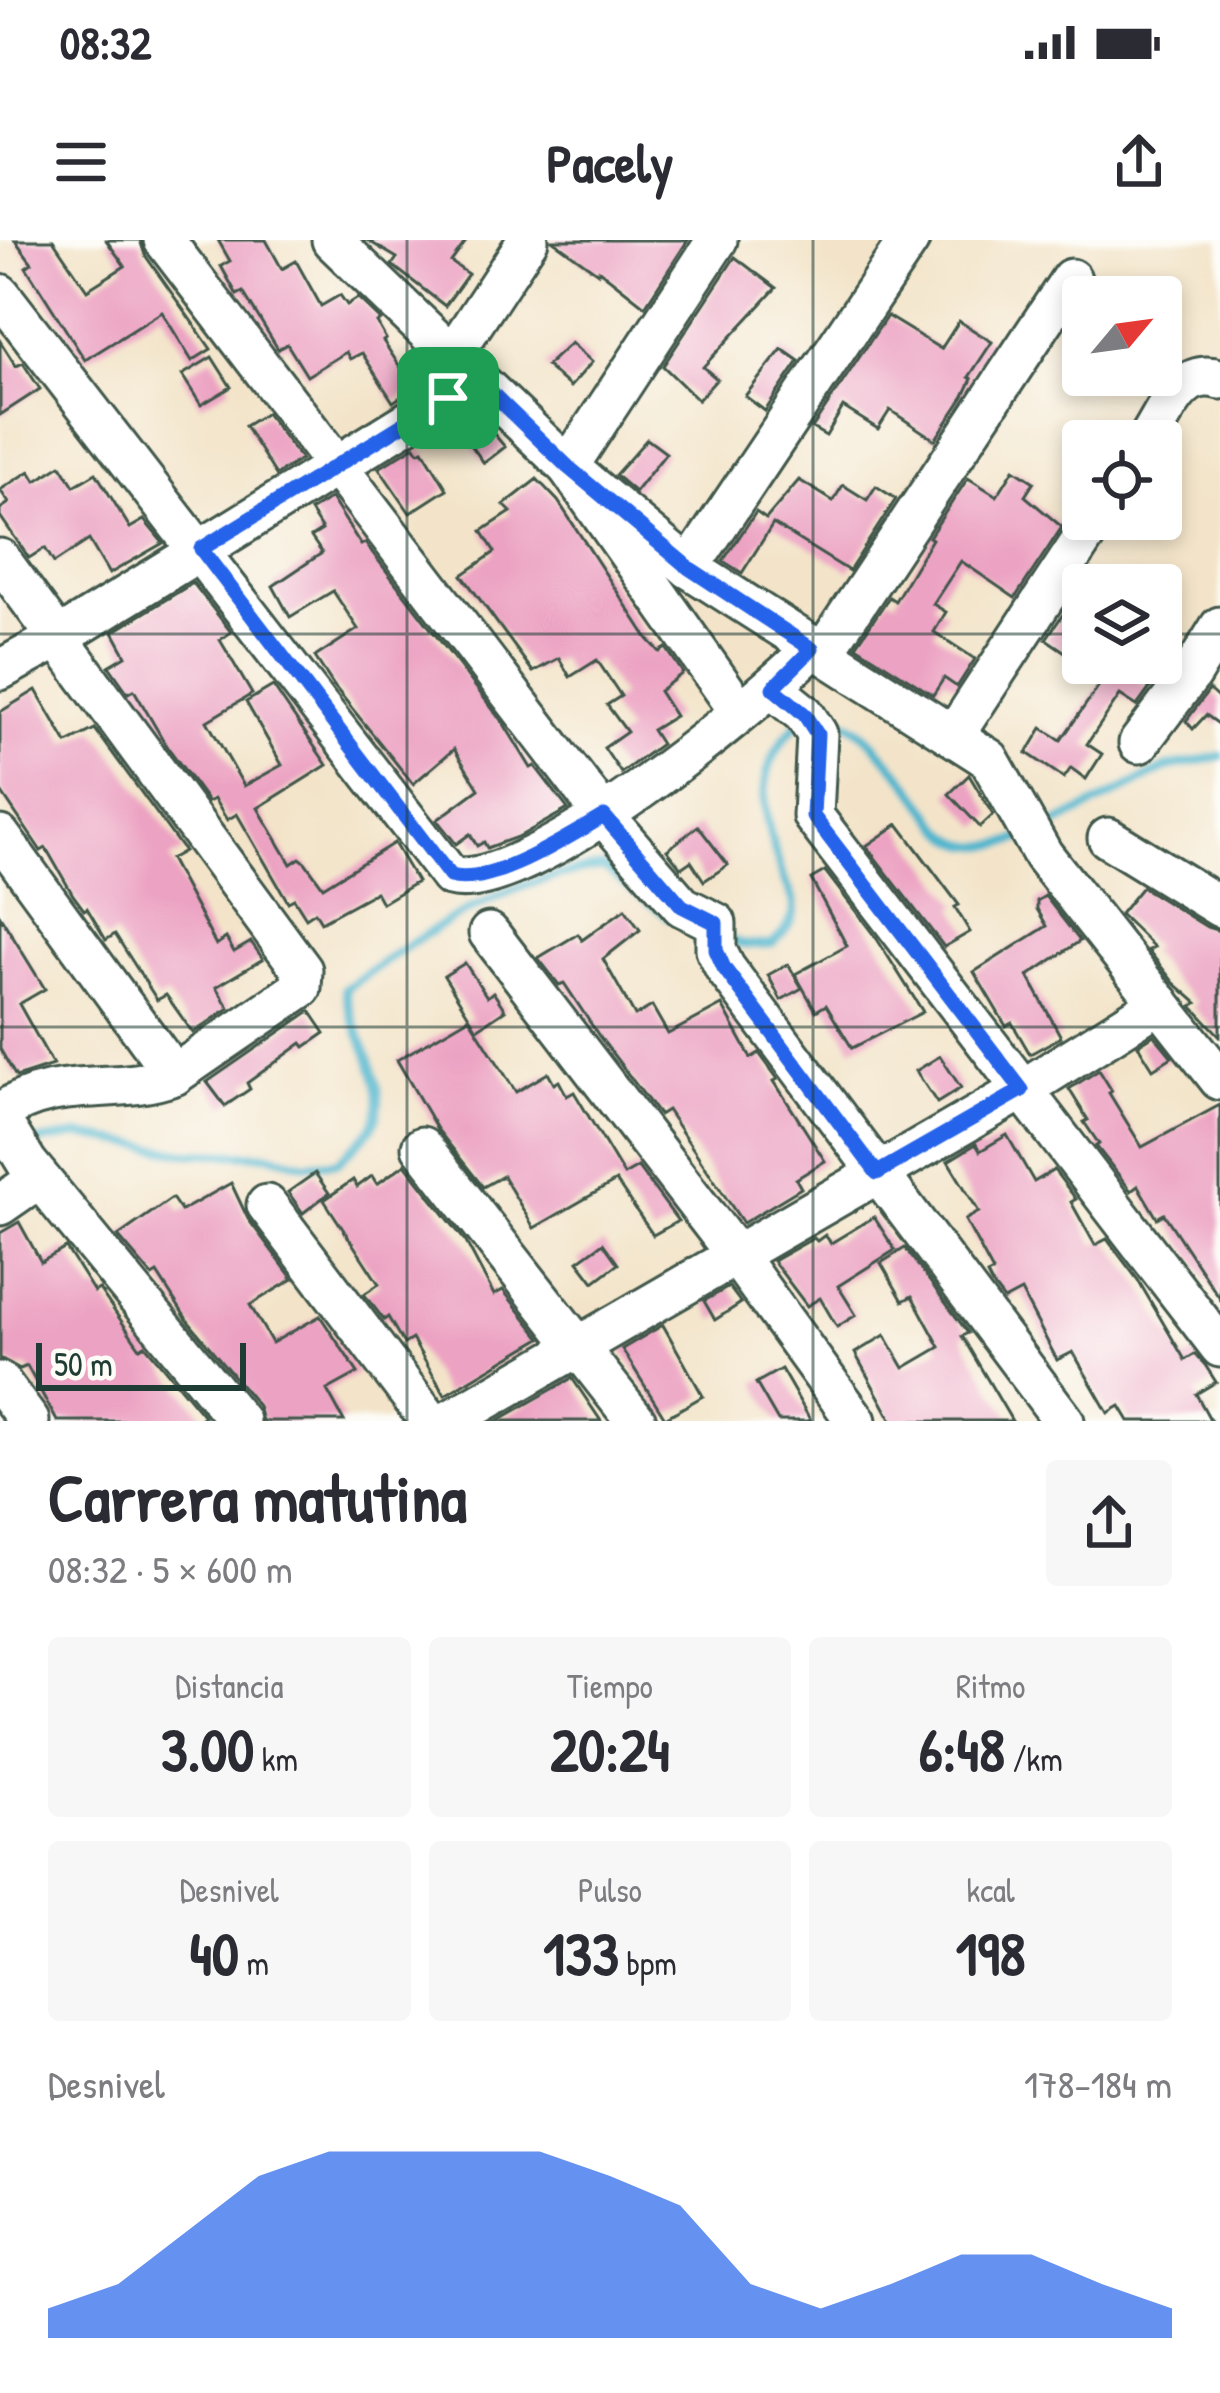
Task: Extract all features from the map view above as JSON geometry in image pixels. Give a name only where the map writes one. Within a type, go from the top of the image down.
[{"type":"street","points":[[164,240],[604,816],[682,906],[716,923],[716,950],[724,968],[1064,1421]]},
{"type":"street","points":[[0,670],[340,466],[465,367],[528,240]]},
{"type":"street","points":[[568,467],[717,240]]},
{"type":"street","points":[[689,568],[909,240]]},
{"type":"street","points":[[334,241],[568,467],[689,568],[989,759],[1043,855],[1220,1080]]},
{"type":"street","points":[[0,294],[450,876],[464,880],[548,848],[604,816],[817,651],[1062,292]]},
{"type":"street","points":[[1162,420],[1190,379],[1202,374],[1220,379]]},
{"type":"street","points":[[568,467],[740,712]]},
{"type":"street","points":[[954,735],[1082,540]]},
{"type":"street","points":[[0,559],[302,970],[301,988],[174,1075],[154,1082],[42,1091],[15,1142],[0,1205]]},
{"type":"street","points":[[1139,742],[1220,627]]},
{"type":"street","points":[[773,688],[810,724],[813,816],[1220,1347]]},
{"type":"street","points":[[0,836],[174,1075]]},
{"type":"street","points":[[1108,838],[1220,907]]},
{"type":"street","points":[[489,933],[736,1255],[856,1421]]},
{"type":"street","points":[[449,1421],[1022,1090],[1160,1003]]},
{"type":"street","points":[[15,1142],[239,1421]]},
{"type":"street","points":[[422,1147],[636,1421]]},
{"type":"street","points":[[267,1205],[430,1421]]},
{"type":"street","points":[[0,1382],[29,1421]]},
{"type":"building","points":[[15,240],[53,240],[87,290],[125,266],[106,240],[140,240],[145,255],[211,349],[192,361],[162,312],[85,360],[26,267],[32,263]]},
{"type":"building","points":[[218,240],[266,240],[282,269],[296,261],[321,306],[340,295],[347,305],[358,298],[381,320],[377,323],[383,341],[414,388],[393,402],[362,353],[350,359],[346,352],[307,376],[287,344],[278,349],[243,292],[237,295],[221,266],[230,261]]},
{"type":"building","points":[[367,240],[467,240],[451,262],[468,274],[445,306],[392,265],[397,258]]},
{"type":"building","points":[[552,240],[688,240],[645,306]]},
{"type":"building","points":[[735,257],[776,288],[703,367],[717,379],[698,400],[663,366]]},
{"type":"building","points":[[887,316],[941,349],[959,321],[992,342],[935,440],[890,410],[878,429],[843,407],[826,436],[812,428]]},
{"type":"building","points":[[0,341],[16,366],[23,363],[40,389],[0,415]]},
{"type":"building","points":[[571,343],[592,362],[570,387],[546,366]]},
{"type":"building","points":[[782,349],[799,361],[765,411],[745,396]]},
{"type":"building","points":[[212,357],[231,387],[201,405],[182,375]]},
{"type":"building","points":[[473,409],[505,447],[484,463],[454,421]]},
{"type":"building","points":[[266,413],[301,459],[276,475],[245,426]]},
{"type":"building","points":[[647,439],[666,453],[635,492],[615,475]]},
{"type":"building","points":[[415,446],[423,450],[447,489],[410,513],[379,468]]},
{"type":"building","points":[[61,465],[74,486],[96,473],[130,528],[144,520],[163,543],[109,574],[89,540],[54,563],[45,548],[29,558],[0,516],[0,509],[9,503],[0,490],[30,471],[36,481]]},
{"type":"building","points":[[1014,469],[1034,482],[1025,496],[1062,527],[1015,598],[961,561],[933,604],[946,612],[934,632],[975,659],[957,687],[944,678],[933,695],[856,646],[889,597],[895,601],[968,478],[997,496]]},
{"type":"building","points":[[537,479],[558,501],[648,639],[660,652],[666,648],[683,673],[659,691],[675,716],[652,730],[661,744],[621,773],[604,748],[627,732],[607,705],[621,696],[597,660],[570,677],[559,658],[533,672],[462,575],[495,552],[482,531],[511,512],[504,505]]},
{"type":"building","points":[[799,480],[833,501],[843,485],[867,500],[876,486],[896,499],[849,571],[773,524],[742,573],[723,561],[756,512],[766,519]]},
{"type":"building","points":[[331,498],[361,545],[365,543],[504,724],[531,768],[535,766],[568,809],[487,848],[484,842],[477,846],[470,834],[456,844],[437,820],[479,789],[454,749],[413,784],[334,686],[315,657],[358,629],[333,591],[290,617],[273,586],[322,553],[311,537],[322,530],[310,511]]},
{"type":"building","points":[[193,583],[231,632],[220,640],[252,694],[207,721],[244,786],[282,765],[246,702],[273,686],[327,765],[258,808],[291,864],[300,858],[323,887],[394,843],[417,882],[382,903],[376,892],[321,922],[315,912],[306,918],[294,899],[288,902],[237,814],[227,820],[214,799],[208,802],[166,745],[134,690],[128,693],[109,666],[126,656],[113,632]]},
{"type":"building","points":[[1062,616],[1062,650],[1046,639]]},
{"type":"building","points":[[1100,684],[1150,688],[1137,706],[1120,695],[1087,744],[1102,754],[1086,779],[1071,768],[1064,778],[1027,753],[1042,728],[1061,740]]},
{"type":"building","points":[[36,690],[67,743],[95,729],[184,851],[170,859],[216,945],[226,938],[234,952],[251,942],[263,959],[216,987],[229,1008],[193,1033],[166,995],[157,1000],[115,934],[106,940],[46,848],[41,851],[0,790],[0,712]]},
{"type":"building","points":[[1209,690],[1220,700],[1220,725],[1206,715],[1193,729],[1186,721]]},
{"type":"building","points":[[969,775],[993,815],[980,827],[949,794]]},
{"type":"building","points":[[898,824],[959,905],[955,907],[970,932],[944,947],[866,846]]},
{"type":"building","points":[[698,826],[728,865],[704,881],[691,861],[681,868],[667,850]]},
{"type":"building","points":[[825,871],[877,939],[923,1012],[852,1048],[826,1005],[816,1011],[795,974],[847,946],[811,879]]},
{"type":"building","points":[[1142,887],[1220,931],[1220,1036],[1148,950],[1154,947],[1120,914]]},
{"type":"building","points":[[1045,896],[1080,941],[1028,976],[1061,1037],[1030,1054],[1012,1023],[1006,1026],[974,972],[1047,926],[1037,909],[1037,901]]},
{"type":"building","points":[[625,909],[640,930],[603,959],[635,1016],[652,1006],[668,1034],[722,1005],[751,1058],[759,1053],[778,1079],[774,1081],[825,1161],[796,1179],[801,1188],[743,1223],[667,1110],[659,1115],[564,983],[559,985],[538,958],[578,934],[582,940]]},
{"type":"building","points":[[0,916],[45,989],[19,1004],[53,1065],[16,1077],[0,1049]]},
{"type":"building","points":[[465,963],[487,997],[493,992],[505,1010],[477,1029],[444,976]]},
{"type":"building","points":[[788,964],[802,988],[781,1000],[768,975]]},
{"type":"building","points":[[310,1011],[325,1033],[305,1047],[302,1043],[247,1083],[250,1089],[225,1106],[207,1082]]},
{"type":"building","points":[[469,1018],[516,1092],[548,1073],[567,1096],[574,1092],[624,1175],[638,1167],[678,1221],[653,1235],[616,1181],[534,1228],[503,1176],[483,1187],[437,1129],[397,1060]]},
{"type":"building","points":[[1154,1035],[1172,1057],[1153,1069],[1138,1045]]},
{"type":"building","points":[[940,1056],[961,1088],[937,1103],[916,1071]]},
{"type":"building","points":[[1099,1070],[1142,1147],[1220,1105],[1220,1299],[1164,1214],[1157,1218],[1138,1186],[1131,1191],[1096,1146],[1084,1122],[1088,1120],[1069,1089]]},
{"type":"building","points":[[1007,1135],[1034,1182],[1054,1170],[1076,1199],[1071,1202],[1095,1245],[1107,1239],[1138,1280],[1185,1360],[1195,1354],[1205,1365],[1216,1382],[1196,1394],[1211,1421],[1129,1421],[1120,1406],[1108,1413],[1073,1352],[1057,1360],[1021,1291],[1004,1300],[991,1283],[987,1275],[993,1272],[965,1220],[979,1212],[948,1161],[976,1144],[980,1151]]},
{"type":"building","points":[[405,1164],[466,1242],[494,1295],[503,1290],[541,1338],[445,1395],[412,1339],[404,1344],[388,1317],[384,1320],[364,1294],[379,1284],[324,1200],[353,1180],[357,1187],[372,1176],[377,1184]]},
{"type":"building","points":[[315,1173],[329,1193],[303,1213],[288,1192]]},
{"type":"building","points":[[231,1183],[248,1219],[293,1279],[250,1305],[272,1343],[320,1316],[358,1373],[327,1390],[344,1421],[262,1421],[258,1406],[188,1321],[157,1273],[152,1276],[118,1236],[172,1198],[181,1211]]},
{"type":"building","points":[[874,1217],[895,1250],[838,1286],[856,1315],[837,1327],[820,1298],[807,1306],[773,1261],[814,1238],[817,1241],[825,1235],[831,1243]]},
{"type":"building","points":[[19,1222],[41,1262],[66,1248],[94,1292],[99,1289],[140,1348],[145,1345],[204,1416],[197,1421],[57,1421],[27,1366],[20,1369],[0,1358],[0,1233]]},
{"type":"building","points":[[603,1243],[618,1264],[594,1282],[578,1261]]},
{"type":"building","points":[[905,1248],[968,1333],[962,1336],[1012,1421],[892,1421],[855,1353],[885,1335],[904,1368],[940,1347],[912,1296],[903,1301],[881,1263]]},
{"type":"building","points":[[729,1287],[741,1303],[715,1320],[704,1301]]},
{"type":"building","points":[[663,1325],[703,1396],[665,1418],[622,1349]]},
{"type":"building","points":[[781,1369],[811,1421],[778,1421],[756,1383]]},
{"type":"building","points":[[572,1378],[601,1421],[497,1421]]},
{"type":"waterway","points":[[817,717],[826,713],[864,734],[947,833],[960,841],[976,846],[1023,838]]},
{"type":"waterway","points":[[725,938],[744,945],[772,944],[793,916],[793,901],[770,836],[765,798],[771,761],[796,725]]},
{"type":"waterway","points":[[1039,833],[1166,768],[1220,756]]},
{"type":"waterway","points":[[27,1143],[80,1135],[185,1153],[269,1155],[306,1164],[338,1162],[369,1132],[379,1095],[345,989],[466,911],[531,883],[566,874],[603,867],[670,918]]},
{"type":"route","points":[[477,379],[568,467],[689,568],[812,649],[773,688],[804,714],[817,734],[813,816],[1022,1090],[877,1173],[724,968],[716,950],[716,923],[682,906],[604,816],[548,848],[481,876],[464,880],[450,876],[201,549],[448,398],[477,379]]}]
